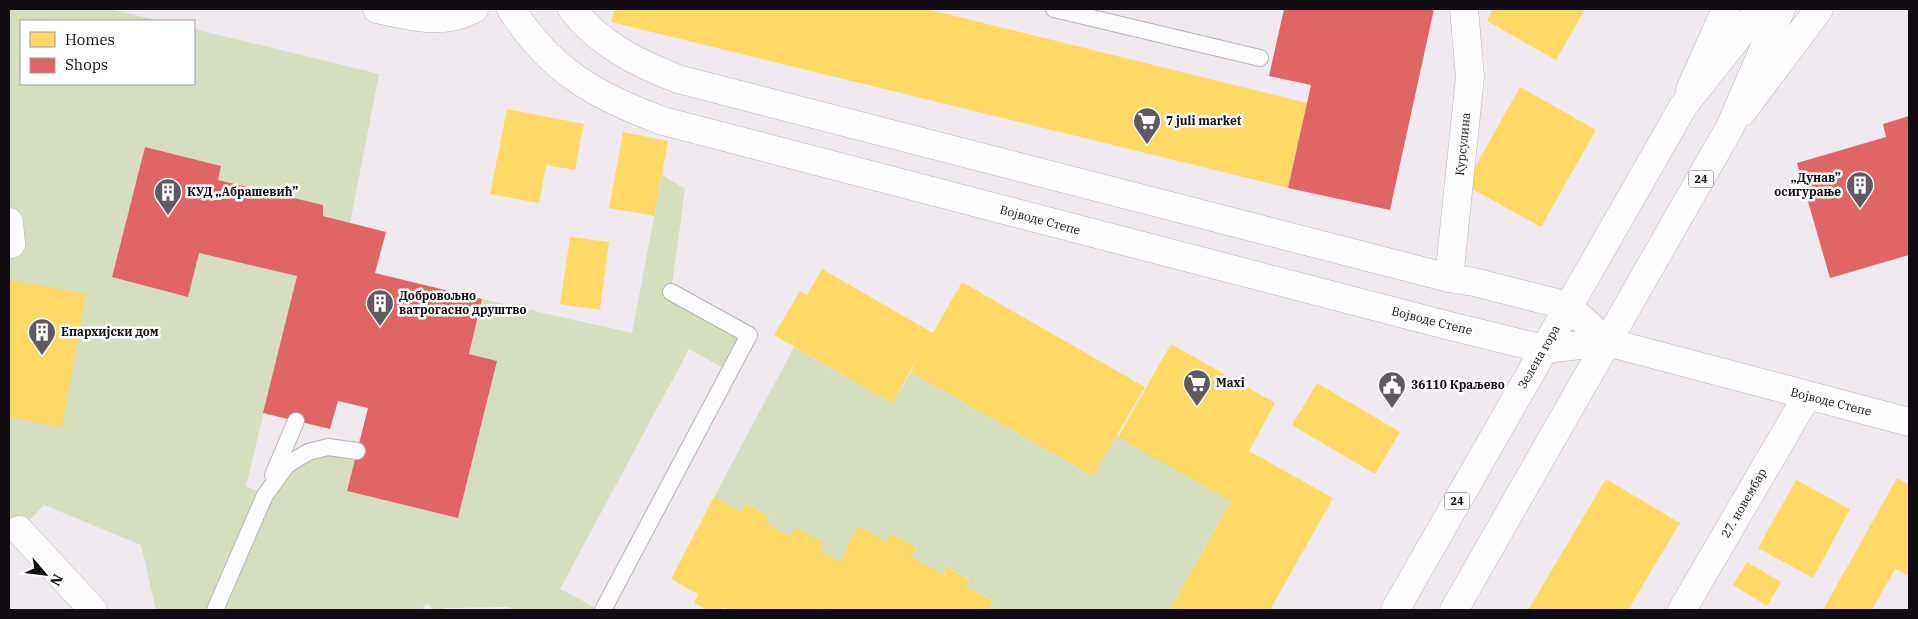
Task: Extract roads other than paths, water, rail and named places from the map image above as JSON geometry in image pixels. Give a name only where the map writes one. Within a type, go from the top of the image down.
[{"type":"street","points":[[377,9],[423,19],[448,18],[474,9]]},
{"type":"street","name":"Војводе Степе","points":[[511,9],[535,42],[563,69],[590,89],[623,106],[663,121],[1544,349],[1607,342],[1909,422]]},
{"type":"street","name":"Војводе Степе","points":[[572,9],[584,25],[614,49],[643,65],[678,79],[1448,278],[1474,282],[1568,306],[1607,342]]},
{"type":"street","name":"Курсулина","points":[[1448,278],[1470,77],[1464,9]]},
{"type":"street","name":"Зелена гора","points":[[1395,610],[1684,105],[1726,9]]},
{"type":"street","name":"Зелена гора","points":[[1684,105],[1760,9]]},
{"type":"street","name":"24","points":[[1454,610],[1730,127],[1781,9]]},
{"type":"street","points":[[1730,127],[1820,9]]},
{"type":"street","points":[[9,222],[11,244],[9,244]]},
{"type":"street","name":"27. новембар","points":[[1682,610],[1808,396]]},
{"type":"street","points":[[19,530],[89,606]]},
{"type":"lane","points":[[1054,9],[1260,58]]},
{"type":"lane","points":[[603,610],[749,335],[671,292]]},
{"type":"lane","points":[[214,610],[296,421]]},
{"type":"lane","points":[[265,495],[287,465],[308,452],[328,447],[357,450]]},
{"type":"place","name":"7 juli market","points":[[1147,145]]},
{"type":"place","name":"„Дунав” осигурање","points":[[1860,209]]},
{"type":"place","name":"КУД „Абрашевић”","points":[[168,216]]},
{"type":"place","name":"Добровољно ватрогасно друштво","points":[[380,327]]},
{"type":"place","name":"Епархијски дом","points":[[42,356]]},
{"type":"place","name":"Maxi","points":[[1197,407]]},
{"type":"place","name":"36110 Краљево","points":[[1392,409]]}]
